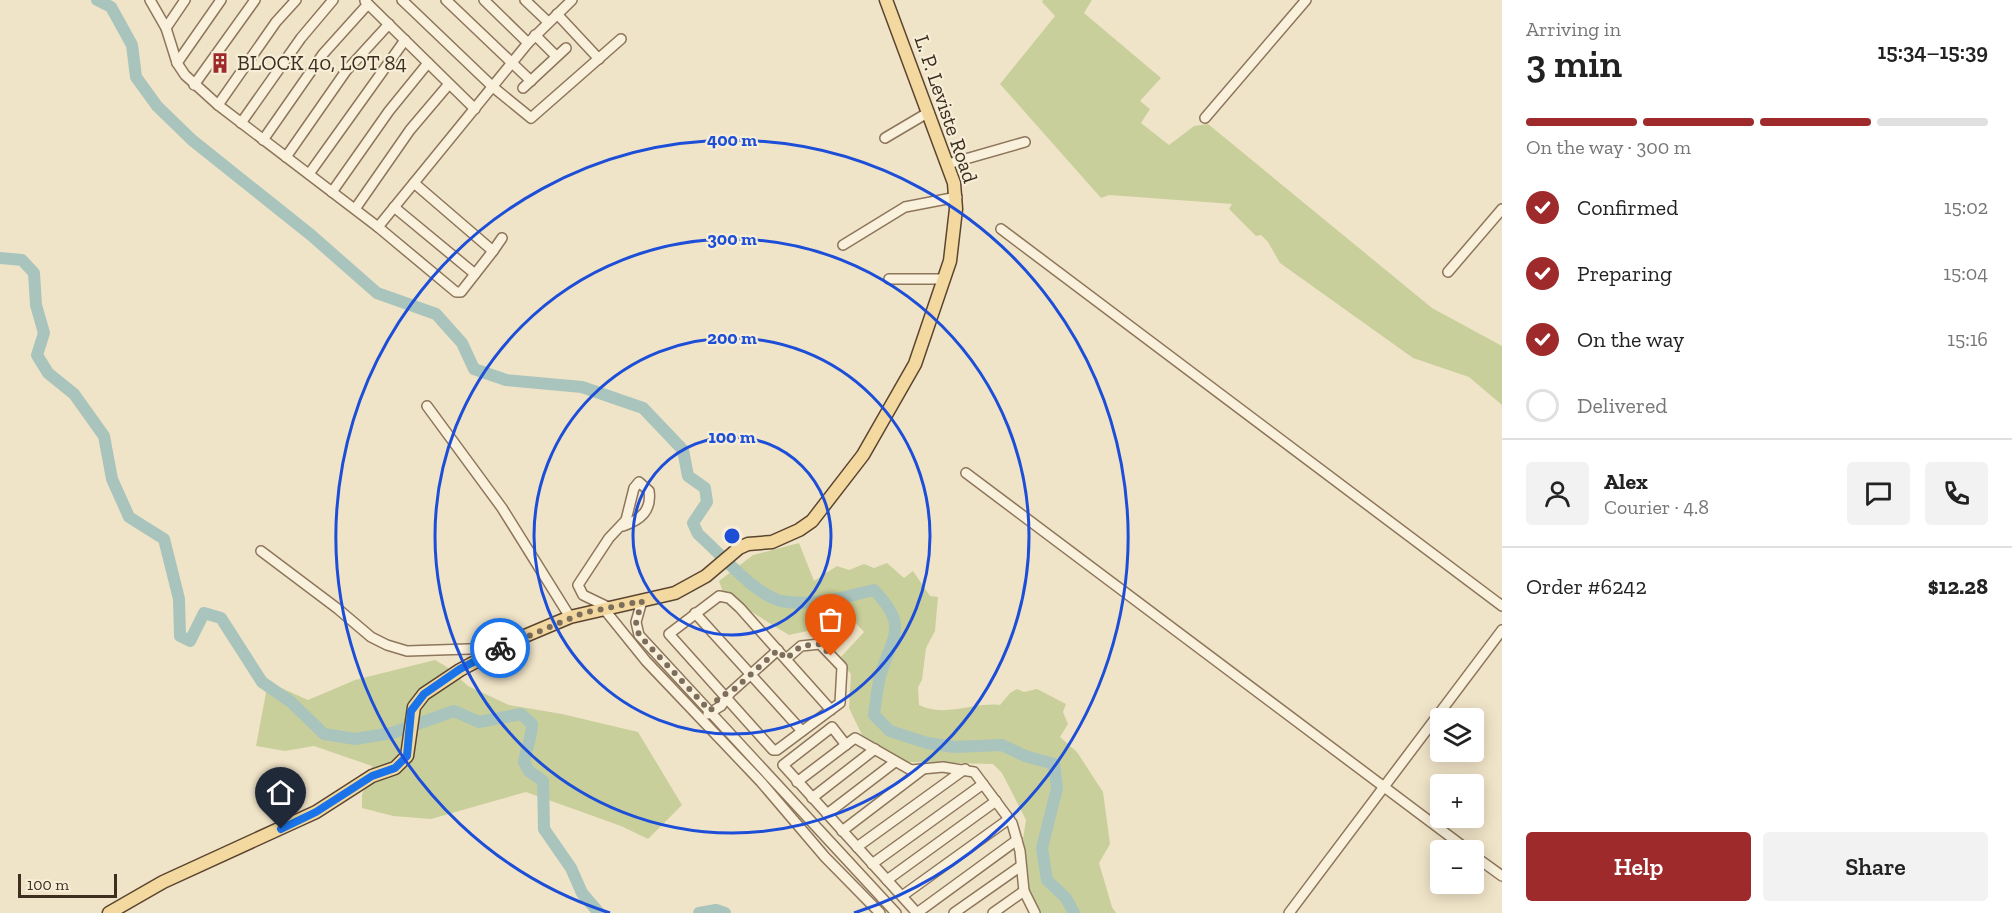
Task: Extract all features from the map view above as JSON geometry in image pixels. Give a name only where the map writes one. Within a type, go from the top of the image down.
[{"type":"main road","name":"L. P. Leviste Road","points":[[109,913],[163,882],[299,821],[355,789],[372,776],[395,768],[407,756],[411,736],[411,711],[424,694],[499,648],[570,617],[675,593],[693,585],[719,567],[739,548],[748,544],[772,542],[790,534],[820,512],[863,455],[915,364],[945,279],[952,251],[957,197],[948,164],[886,0]]},
{"type":"street","points":[[150,0],[166,28],[177,63],[194,85],[378,227],[456,292],[461,292],[502,238]]},
{"type":"street","points":[[166,28],[185,0]]},
{"type":"street","points":[[177,63],[221,0]]},
{"type":"street","points":[[194,85],[255,0]]},
{"type":"street","points":[[218,105],[276,22],[296,0]]},
{"type":"street","points":[[241,123],[301,38],[333,0]]},
{"type":"street","points":[[402,0],[493,87],[532,118],[621,39]]},
{"type":"street","points":[[446,0],[531,81]]},
{"type":"street","points":[[483,0],[528,44]]},
{"type":"street","points":[[525,0],[548,22]]},
{"type":"street","points":[[1205,118],[1306,0]]},
{"type":"street","points":[[264,140],[323,54],[367,2],[475,109]]},
{"type":"street","points":[[378,227],[511,64],[557,14],[565,2]]},
{"type":"street","points":[[557,14],[599,58]]},
{"type":"street","points":[[286,157],[346,71],[389,24]]},
{"type":"street","points":[[536,35],[556,56]]},
{"type":"street","points":[[309,174],[405,40]]},
{"type":"street","points":[[523,88],[566,48]]},
{"type":"street","points":[[332,192],[389,111],[428,63]]},
{"type":"street","points":[[355,209],[410,130],[449,84]]},
{"type":"street","points":[[885,138],[929,112]]},
{"type":"street","points":[[948,164],[1025,142]]},
{"type":"street","points":[[414,183],[493,251]]},
{"type":"street","points":[[843,245],[905,207],[957,197]]},
{"type":"street","points":[[394,207],[475,274]]},
{"type":"street","points":[[1448,272],[1502,209]]},
{"type":"street","points":[[1001,229],[1502,606]]},
{"type":"street","points":[[889,279],[945,279]]},
{"type":"street","points":[[427,406],[502,508],[570,617]]},
{"type":"street","points":[[966,473],[1454,840]]},
{"type":"street","points":[[623,526],[609,538],[578,585],[580,593],[607,608],[630,642],[761,782],[825,857],[880,913]]},
{"type":"street","points":[[261,551],[371,637],[387,645],[407,651],[499,648]]},
{"type":"street","points":[[786,659],[801,646],[820,644],[842,667],[840,703],[831,710],[802,731],[773,750],[669,635],[719,596],[729,598],[741,608],[778,650],[831,710]]},
{"type":"street","points":[[642,601],[636,622],[639,635],[712,710],[896,913]]},
{"type":"street","points":[[695,613],[802,731]]},
{"type":"street","points":[[1289,913],[1502,630]]},
{"type":"street","points":[[630,642],[639,635]]},
{"type":"street","points":[[702,720],[778,650]]},
{"type":"street","points":[[846,745],[832,727],[784,762],[783,766],[917,913],[1017,840]]},
{"type":"street","points":[[797,782],[858,738],[911,770],[943,767],[974,772],[1009,819],[1017,840],[1024,891],[1034,913]]},
{"type":"street","points":[[812,798],[875,749]]},
{"type":"street","points":[[827,814],[895,762]]},
{"type":"street","points":[[842,831],[923,769]]},
{"type":"street","points":[[857,848],[964,769]]},
{"type":"street","points":[[872,864],[983,784]]},
{"type":"street","points":[[887,880],[996,801]]},
{"type":"street","points":[[902,896],[1009,819]]},
{"type":"street","points":[[1484,863],[1502,876]]},
{"type":"street","points":[[954,913],[1021,866]]},
{"type":"street","points":[[993,913],[1024,891]]},
{"type":"green space","points":[[1043,0],[1092,0],[1084,13],[1161,78],[1140,101],[1150,109],[1141,123],[1169,145],[1194,126],[1208,124],[1432,308],[1502,346],[1502,405],[1469,377],[1413,358],[1280,263],[1268,242],[1261,235],[1256,236],[1229,209],[1232,204],[1109,195],[1101,198],[1000,84],[1055,16],[1042,2]]},
{"type":"green space","points":[[799,543],[814,581],[837,566],[849,570],[864,564],[874,568],[887,563],[904,578],[913,571],[930,596],[938,597],[935,631],[926,648],[922,680],[918,687],[919,705],[929,709],[949,710],[1000,705],[1010,693],[1017,689],[1024,692],[1037,689],[1066,704],[1063,712],[1068,724],[1060,737],[1077,752],[1103,792],[1110,844],[1099,863],[1112,907],[1116,913],[1042,913],[1029,889],[1023,839],[1026,820],[1002,773],[993,764],[908,762],[862,735],[849,708],[851,674],[838,660],[864,632],[854,621],[789,635],[724,595],[719,581],[753,555]]},
{"type":"green space","points":[[435,660],[447,667],[468,686],[509,705],[562,714],[638,732],[682,805],[648,839],[621,826],[526,792],[431,819],[393,816],[362,808],[362,795],[372,766],[314,746],[285,751],[256,746],[268,682],[308,700],[355,680]]},
{"type":"waterway","points":[[97,0],[111,7],[132,45],[136,77],[157,106],[192,140],[311,235],[377,293],[436,314],[462,343],[474,369],[506,380],[582,387],[643,408],[683,450],[688,476],[705,488],[707,502],[693,523],[698,534],[760,591],[781,601],[804,603],[874,590],[885,602],[895,622],[893,639],[880,678],[874,715],[890,731],[927,743],[954,747],[1002,745],[1025,756],[1054,764],[1057,788],[1042,848],[1047,880],[1066,898],[1074,913]]},
{"type":"waterway","points":[[0,258],[22,260],[34,273],[36,305],[44,333],[37,355],[48,373],[74,394],[104,436],[112,479],[129,517],[164,539],[179,599],[180,636],[190,641],[204,613],[221,618],[262,682],[291,702],[324,734],[355,739],[392,733],[454,711],[479,722],[521,714],[532,724],[524,762],[529,771],[543,781],[544,829],[571,868],[582,893],[599,913]]},
{"type":"waterway","points":[[699,913],[716,910],[725,913]]},
{"type":"way so far","points":[[500,648],[570,617],[642,601],[636,622],[639,635],[710,711],[714,702],[722,694],[730,693],[778,650],[786,659],[801,646],[820,644],[831,656]]},
{"type":"place","name":"BLOCK 40, LOT 84","points":[[220,63]]},
{"type":"route","points":[[281,829],[316,812],[372,776],[395,768],[407,756],[411,736],[411,711],[424,694],[460,669],[500,648]]}]
